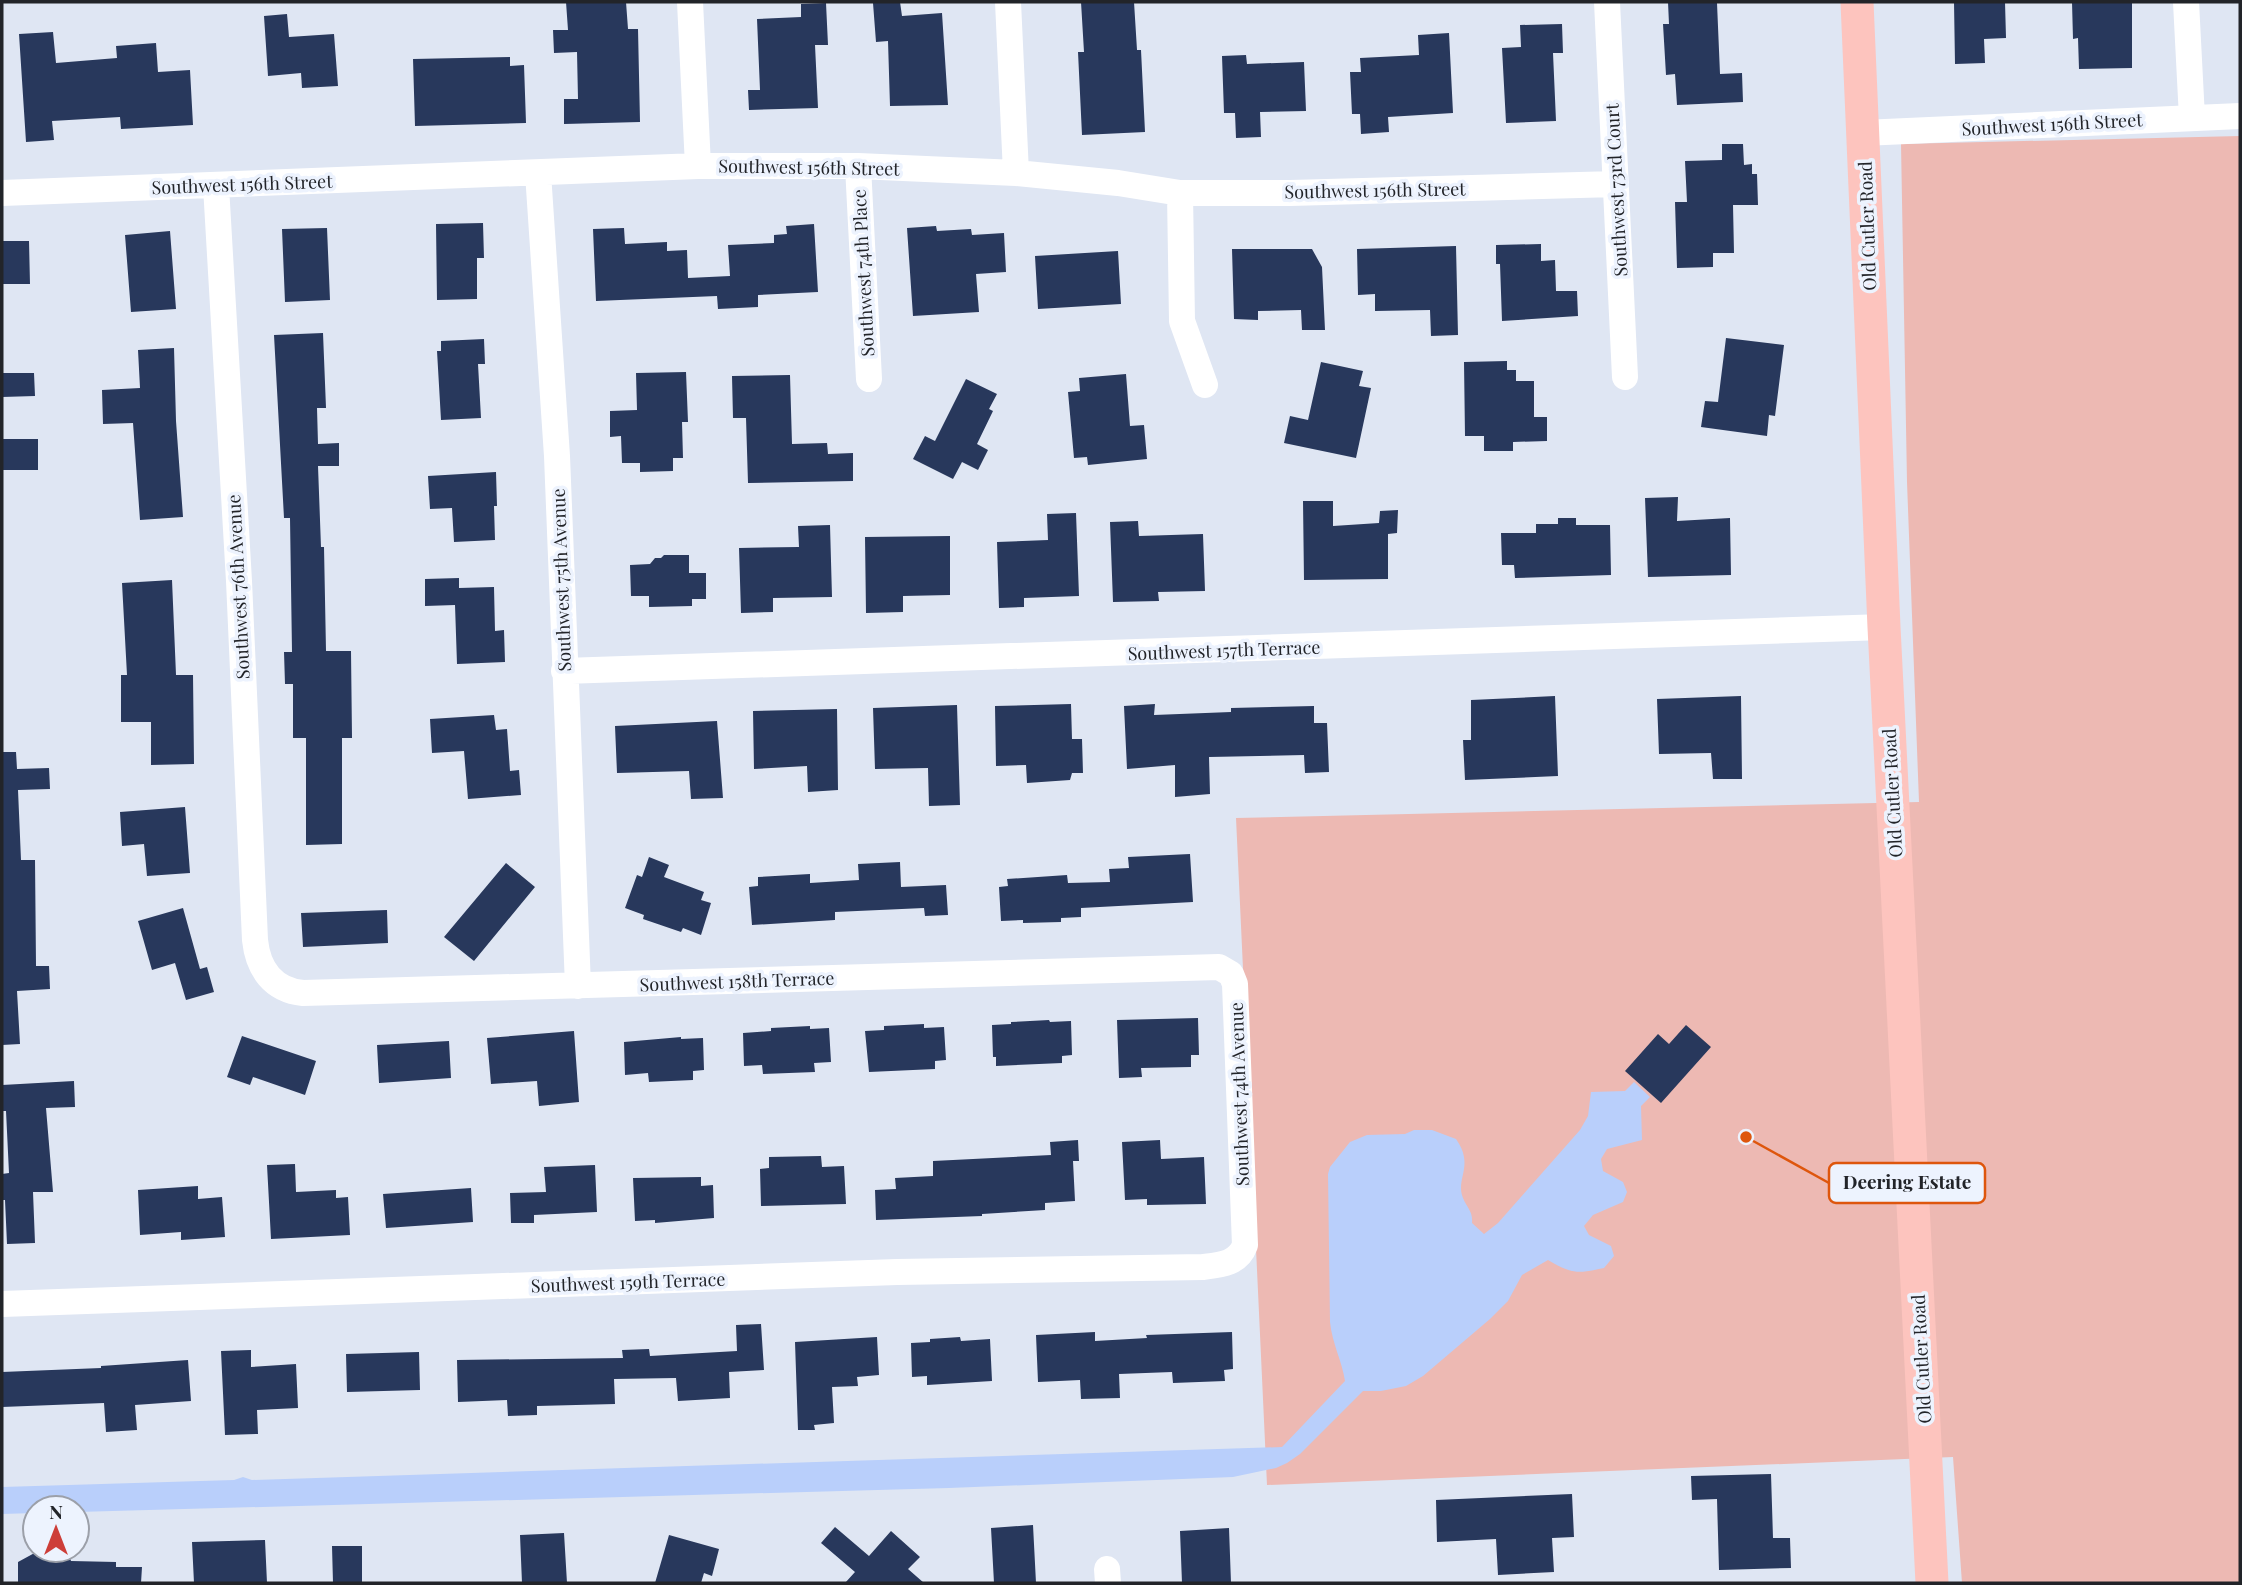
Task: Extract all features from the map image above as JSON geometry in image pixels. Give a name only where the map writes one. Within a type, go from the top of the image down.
[{"type":"main road","name":"Old Cutler Road","points":[[1857,2],[1884,628],[1932,1583]]},
{"type":"street","points":[[690,2],[698,166]]},
{"type":"street","points":[[1007,2],[1016,173]]},
{"type":"street","name":"Southwest 73rd Court","points":[[1607,2],[1625,377]]},
{"type":"street","points":[[2186,2],[2192,118]]},
{"type":"street","name":"Southwest 156th Street","points":[[1863,133],[2240,117]]},
{"type":"street","name":"Southwest 156th Street","points":[[2,193],[698,166],[858,166],[1016,173],[1118,183],[1180,193],[1290,193],[1615,184]]},
{"type":"street","name":"Southwest 74th Place","points":[[858,166],[869,379]]},
{"type":"street","name":"Southwest 75th Avenue","points":[[538,173],[556,456],[578,986]]},
{"type":"street","name":"Southwest 76th Avenue","points":[[216,186],[239,581],[255,940],[260,962],[275,983]]},
{"type":"street","points":[[1180,193],[1182,321],[1205,385]]},
{"type":"street","name":"Southwest 157th Terrace","points":[[564,671],[1884,628]]},
{"type":"street","name":"Southwest 158th Terrace","points":[[275,983],[287,990],[303,993],[1202,967]]},
{"type":"street","name":"Southwest 74th Avenue","points":[[1202,967],[1224,968],[1231,974],[1235,984],[1245,1245]]},
{"type":"street","name":"Southwest 159th Terrace","points":[[2,1304],[897,1272],[1203,1267],[1231,1262],[1245,1245]]},
{"type":"shaded area","points":[[2240,136],[2240,1583],[1962,1583],[1953,1457],[1267,1485],[1236,818],[1919,802],[1907,482],[1901,144]]},
{"type":"water","points":[[1634,1082],[1650,1097],[1641,1106],[1642,1140],[1607,1149],[1601,1159],[1603,1171],[1623,1182],[1627,1192],[1623,1202],[1593,1215],[1584,1226],[1589,1235],[1611,1246],[1614,1256],[1604,1268],[1575,1272],[1548,1260],[1522,1275],[1508,1301],[1423,1376],[1406,1386],[1363,1391],[1300,1454],[1276,1468],[1233,1477],[949,1488],[91,1512],[91,1494],[21,1494],[21,1513],[2,1514],[2,1487],[234,1480],[243,1477],[252,1480],[1282,1447],[1345,1381],[1330,1322],[1328,1174],[1330,1167],[1350,1142],[1367,1135],[1405,1134],[1414,1130],[1432,1130],[1456,1139],[1464,1157],[1461,1184],[1463,1198],[1471,1212],[1472,1223],[1484,1234],[1498,1223],[1580,1130],[1588,1116],[1591,1092],[1625,1091]]},
{"type":"building","points":[[566,2],[626,2],[628,29],[638,29],[640,122],[564,124],[564,99],[578,99],[577,52],[554,53],[553,30],[568,30]]},
{"type":"building","points":[[900,2],[902,16],[942,13],[948,105],[890,106],[888,41],[876,42],[873,3]]},
{"type":"building","points":[[1081,2],[1134,2],[1137,50],[1141,50],[1145,132],[1082,135],[1078,52],[1084,52]]},
{"type":"building","points":[[1668,2],[1717,3],[1720,74],[1742,73],[1743,102],[1677,105],[1675,74],[1666,75],[1663,24],[1669,24]]},
{"type":"building","points":[[1954,2],[2005,2],[2006,38],[1984,39],[1985,63],[1955,64]]},
{"type":"building","points":[[2072,2],[2132,2],[2132,68],[2079,69],[2078,38],[2073,39]]},
{"type":"building","points":[[826,3],[828,45],[815,45],[818,108],[749,110],[748,90],[760,90],[757,19],[801,17],[801,4]]},
{"type":"building","points":[[287,14],[289,37],[334,34],[338,86],[302,88],[301,73],[268,76],[264,16]]},
{"type":"building","points":[[1562,24],[1563,53],[1553,53],[1556,121],[1506,123],[1502,48],[1521,47],[1520,25]]},
{"type":"building","points":[[53,32],[56,63],[117,58],[116,46],[156,43],[158,72],[190,70],[193,125],[121,129],[120,117],[52,121],[54,140],[26,142],[19,34]]},
{"type":"building","points":[[1449,33],[1453,113],[1388,117],[1389,132],[1361,134],[1360,114],[1352,114],[1350,72],[1361,72],[1360,58],[1419,55],[1418,35]]},
{"type":"building","points":[[1246,55],[1247,64],[1304,62],[1306,111],[1260,112],[1261,137],[1236,138],[1235,113],[1224,113],[1222,56]]},
{"type":"building","points":[[510,57],[510,66],[524,65],[526,123],[415,126],[413,59]]},
{"type":"building","points":[[1722,144],[1743,144],[1744,165],[1752,164],[1752,174],[1757,174],[1758,205],[1733,205],[1734,253],[1713,253],[1713,267],[1677,268],[1675,202],[1687,202],[1685,161],[1722,160]]},
{"type":"building","points":[[483,223],[484,258],[477,258],[477,299],[437,300],[436,224]]},
{"type":"building","points":[[814,224],[818,292],[758,295],[758,307],[718,309],[717,296],[596,301],[593,229],[624,228],[625,244],[667,242],[667,251],[687,250],[688,278],[730,276],[728,245],[774,243],[774,235],[787,234],[786,226]]},
{"type":"building","points":[[936,226],[937,231],[971,229],[972,235],[1004,233],[1006,272],[976,274],[979,312],[913,316],[907,228]]},
{"type":"building","points":[[327,228],[330,300],[285,302],[282,229]]},
{"type":"building","points":[[170,231],[176,309],[131,312],[125,235]]},
{"type":"building","points":[[2,241],[29,241],[30,284],[2,284]]},
{"type":"building","points":[[1541,244],[1541,261],[1555,260],[1556,291],[1577,291],[1578,316],[1502,321],[1500,264],[1496,264],[1496,245]]},
{"type":"building","points":[[1456,246],[1458,335],[1431,336],[1430,310],[1375,311],[1375,294],[1358,295],[1357,249]]},
{"type":"building","points":[[1232,249],[1312,249],[1322,267],[1325,330],[1302,330],[1301,310],[1258,311],[1258,320],[1234,319]]},
{"type":"building","points":[[1118,251],[1121,304],[1038,309],[1035,256]]},
{"type":"building","points":[[323,333],[326,408],[317,408],[318,444],[339,443],[339,466],[318,466],[321,547],[324,547],[326,651],[351,651],[352,738],[342,738],[342,844],[306,845],[306,738],[293,738],[293,684],[285,684],[284,652],[292,652],[290,518],[284,518],[274,335]]},
{"type":"building","points":[[1726,338],[1784,345],[1775,416],[1769,415],[1767,436],[1701,427],[1705,401],[1718,402]]},
{"type":"building","points":[[484,339],[485,364],[478,364],[481,418],[441,420],[437,351],[441,351],[441,341]]},
{"type":"building","points":[[174,348],[183,517],[140,520],[133,423],[103,424],[102,390],[140,388],[138,350]]},
{"type":"building","points":[[1507,361],[1507,370],[1516,370],[1516,381],[1534,381],[1534,417],[1547,417],[1547,441],[1513,442],[1513,451],[1484,451],[1484,436],[1465,436],[1464,362]]},
{"type":"building","points":[[1321,362],[1363,371],[1359,386],[1371,388],[1356,458],[1284,443],[1290,416],[1308,420]]},
{"type":"building","points":[[686,372],[688,422],[682,422],[683,458],[673,458],[673,471],[640,472],[640,463],[622,463],[621,436],[610,437],[610,411],[637,410],[636,373]]},
{"type":"building","points":[[2,373],[34,373],[35,396],[2,397]]},
{"type":"building","points":[[1126,374],[1130,426],[1144,425],[1147,459],[1088,465],[1087,457],[1074,458],[1068,392],[1080,391],[1079,378]]},
{"type":"building","points":[[790,375],[792,444],[827,443],[828,454],[853,453],[853,481],[748,483],[746,418],[733,418],[732,376]]},
{"type":"building","points":[[966,379],[997,394],[989,409],[993,411],[977,444],[988,450],[978,470],[962,462],[953,479],[913,459],[925,436],[935,441]]},
{"type":"building","points":[[2,439],[38,439],[38,470],[2,470]]},
{"type":"building","points":[[496,472],[495,540],[454,542],[452,508],[430,509],[428,476]]},
{"type":"building","points":[[1678,497],[1677,521],[1730,518],[1731,575],[1648,577],[1645,498]]},
{"type":"building","points":[[1303,501],[1333,501],[1333,526],[1379,523],[1380,511],[1398,510],[1397,533],[1388,534],[1388,579],[1304,580]]},
{"type":"building","points":[[1076,513],[1079,596],[1024,598],[1024,607],[999,608],[997,542],[1048,540],[1047,514]]},
{"type":"building","points":[[1558,518],[1576,518],[1576,525],[1610,525],[1611,575],[1515,578],[1514,565],[1502,565],[1501,533],[1536,533],[1536,524],[1558,524]]},
{"type":"building","points":[[1138,521],[1139,536],[1203,534],[1205,591],[1158,592],[1159,601],[1113,602],[1110,522]]},
{"type":"building","points":[[830,525],[832,597],[773,598],[773,612],[741,613],[739,548],[799,547],[798,526]]},
{"type":"building","points":[[950,536],[950,595],[903,596],[903,612],[866,613],[865,537]]},
{"type":"building","points":[[664,555],[689,555],[689,573],[706,573],[706,599],[692,599],[692,606],[649,607],[649,596],[631,596],[630,565],[650,564],[655,558]]},
{"type":"building","points":[[459,578],[459,588],[494,587],[495,631],[504,630],[505,662],[457,664],[455,605],[425,606],[425,579]]},
{"type":"building","points":[[172,580],[176,675],[193,675],[194,764],[151,765],[151,722],[121,722],[121,675],[127,675],[122,583]]},
{"type":"building","points":[[1555,696],[1558,776],[1465,780],[1463,740],[1471,740],[1471,700]]},
{"type":"building","points":[[1741,696],[1742,779],[1713,779],[1711,753],[1659,754],[1657,699]]},
{"type":"building","points":[[1071,704],[1072,739],[1082,739],[1083,773],[1072,773],[1070,780],[1027,783],[1026,765],[996,766],[995,706]]},
{"type":"building","points":[[1155,704],[1154,715],[1231,712],[1231,708],[1314,706],[1314,723],[1327,723],[1329,772],[1305,773],[1304,755],[1209,757],[1210,794],[1175,797],[1175,765],[1127,769],[1124,706]]},
{"type":"building","points":[[957,705],[960,805],[929,806],[928,768],[875,769],[873,708]]},
{"type":"building","points":[[837,709],[838,790],[808,792],[807,766],[754,769],[753,711]]},
{"type":"building","points":[[494,715],[496,730],[507,729],[510,771],[519,770],[521,795],[468,799],[464,751],[432,753],[430,719]]},
{"type":"building","points":[[717,721],[723,798],[691,799],[689,771],[617,773],[615,726]]},
{"type":"building","points":[[2,752],[16,752],[17,769],[49,768],[50,789],[18,790],[21,860],[35,860],[36,966],[49,966],[50,989],[17,991],[20,1044],[2,1045]]},
{"type":"building","points":[[185,807],[190,873],[147,876],[144,844],[122,846],[120,812]]},
{"type":"building","points":[[1190,854],[1193,902],[1081,908],[1081,917],[1061,918],[1061,922],[1001,921],[999,887],[1008,886],[1007,879],[1067,875],[1068,883],[1110,882],[1109,869],[1129,868],[1128,857]]},
{"type":"building","points":[[649,857],[669,865],[664,877],[704,892],[701,900],[711,903],[701,935],[683,928],[681,932],[643,919],[644,915],[625,908],[637,875],[642,877]]},
{"type":"building","points":[[900,862],[901,887],[946,885],[948,915],[925,916],[924,908],[835,912],[835,920],[752,925],[749,887],[758,886],[758,877],[810,874],[810,883],[859,880],[858,864]]},
{"type":"building","points":[[506,863],[535,887],[474,961],[444,937]]},
{"type":"building","points":[[183,908],[200,969],[207,967],[214,992],[186,1000],[175,963],[152,970],[138,921]]},
{"type":"building","points":[[387,910],[388,943],[303,947],[301,913]]},
{"type":"building","points":[[1198,1018],[1199,1055],[1191,1055],[1191,1067],[1141,1068],[1142,1077],[1119,1078],[1117,1020]]},
{"type":"building","points":[[1049,1020],[1071,1021],[1072,1055],[1062,1056],[1062,1063],[996,1066],[996,1057],[993,1057],[992,1025]]},
{"type":"building","points":[[924,1024],[924,1028],[944,1027],[946,1060],[935,1061],[935,1069],[869,1072],[865,1031],[884,1030],[884,1026]]},
{"type":"building","points":[[1686,1025],[1711,1047],[1661,1103],[1625,1071],[1658,1034],[1669,1044]]},
{"type":"building","points":[[810,1026],[810,1029],[829,1028],[831,1062],[814,1063],[815,1072],[763,1074],[762,1065],[744,1066],[743,1033]]},
{"type":"building","points":[[574,1031],[579,1102],[539,1106],[537,1081],[491,1084],[487,1038]]},
{"type":"building","points":[[242,1036],[316,1061],[305,1095],[253,1077],[250,1085],[227,1077]]},
{"type":"building","points":[[681,1037],[703,1038],[704,1070],[693,1071],[693,1080],[649,1082],[648,1073],[625,1075],[624,1042]]},
{"type":"building","points":[[449,1041],[451,1078],[379,1083],[377,1045]]},
{"type":"building","points":[[74,1081],[75,1107],[46,1108],[53,1192],[33,1192],[35,1243],[7,1244],[2,1174],[9,1173],[2,1085]]},
{"type":"building","points":[[1078,1140],[1079,1161],[1073,1161],[1075,1201],[1045,1203],[1045,1210],[982,1216],[876,1220],[875,1190],[896,1189],[895,1178],[933,1176],[933,1161],[1051,1155],[1050,1142]]},
{"type":"building","points":[[1160,1140],[1161,1159],[1204,1157],[1206,1204],[1147,1205],[1147,1199],[1125,1200],[1122,1142]]},
{"type":"building","points":[[821,1156],[822,1167],[844,1166],[846,1204],[761,1206],[760,1169],[769,1168],[769,1157]]},
{"type":"building","points":[[295,1164],[296,1192],[336,1190],[336,1198],[348,1197],[350,1235],[271,1239],[267,1165]]},
{"type":"building","points":[[595,1165],[597,1212],[534,1215],[534,1223],[511,1223],[510,1193],[546,1192],[544,1167]]},
{"type":"building","points":[[701,1177],[701,1186],[713,1185],[714,1218],[655,1223],[655,1220],[635,1221],[633,1178]]},
{"type":"building","points":[[198,1186],[198,1199],[222,1197],[225,1237],[181,1240],[181,1232],[140,1235],[138,1190]]},
{"type":"building","points":[[471,1188],[473,1222],[386,1228],[383,1194]]},
{"type":"building","points":[[761,1324],[764,1370],[729,1372],[730,1398],[678,1401],[676,1378],[614,1379],[615,1404],[537,1406],[537,1415],[508,1416],[507,1400],[458,1402],[457,1360],[623,1358],[622,1350],[649,1349],[650,1356],[737,1351],[736,1325]]},
{"type":"building","points":[[1095,1332],[1095,1341],[1147,1338],[1146,1335],[1232,1332],[1233,1369],[1224,1370],[1225,1381],[1173,1383],[1172,1372],[1119,1374],[1120,1398],[1081,1399],[1080,1380],[1038,1382],[1036,1335]]},
{"type":"building","points":[[877,1337],[879,1375],[857,1377],[858,1386],[832,1387],[834,1423],[814,1425],[815,1430],[798,1430],[795,1342]]},
{"type":"building","points":[[960,1337],[961,1341],[990,1339],[992,1381],[927,1385],[927,1376],[912,1377],[911,1343]]},
{"type":"building","points":[[251,1350],[251,1367],[296,1364],[298,1408],[257,1410],[258,1434],[225,1435],[221,1351]]},
{"type":"building","points":[[419,1352],[420,1390],[347,1392],[346,1354]]},
{"type":"building","points":[[188,1360],[191,1401],[135,1405],[137,1430],[106,1432],[104,1403],[2,1407],[2,1372],[101,1368]]},
{"type":"building","points":[[1771,1474],[1773,1538],[1790,1538],[1791,1568],[1719,1570],[1717,1499],[1692,1500],[1691,1476]]},
{"type":"building","points":[[1572,1494],[1574,1537],[1552,1538],[1554,1572],[1498,1575],[1496,1539],[1437,1542],[1436,1500]]},
{"type":"building","points":[[1033,1525],[1036,1583],[994,1583],[991,1528]]},
{"type":"building","points":[[835,1527],[869,1556],[891,1531],[920,1557],[908,1569],[924,1583],[845,1583],[855,1572],[821,1543]]},
{"type":"building","points":[[1229,1528],[1231,1583],[1182,1583],[1180,1531]]},
{"type":"building","points":[[564,1533],[567,1583],[522,1583],[520,1535]]},
{"type":"building","points":[[669,1535],[719,1549],[712,1576],[704,1573],[701,1583],[655,1583]]},
{"type":"building","points":[[265,1540],[267,1583],[194,1583],[192,1542]]},
{"type":"building","points":[[332,1546],[362,1546],[362,1583],[333,1583]]},
{"type":"building","points":[[18,1562],[116,1562],[116,1567],[142,1567],[141,1583],[18,1583]]},
{"type":"place","name":"Deering Estate","points":[[1746,1137]]}]
